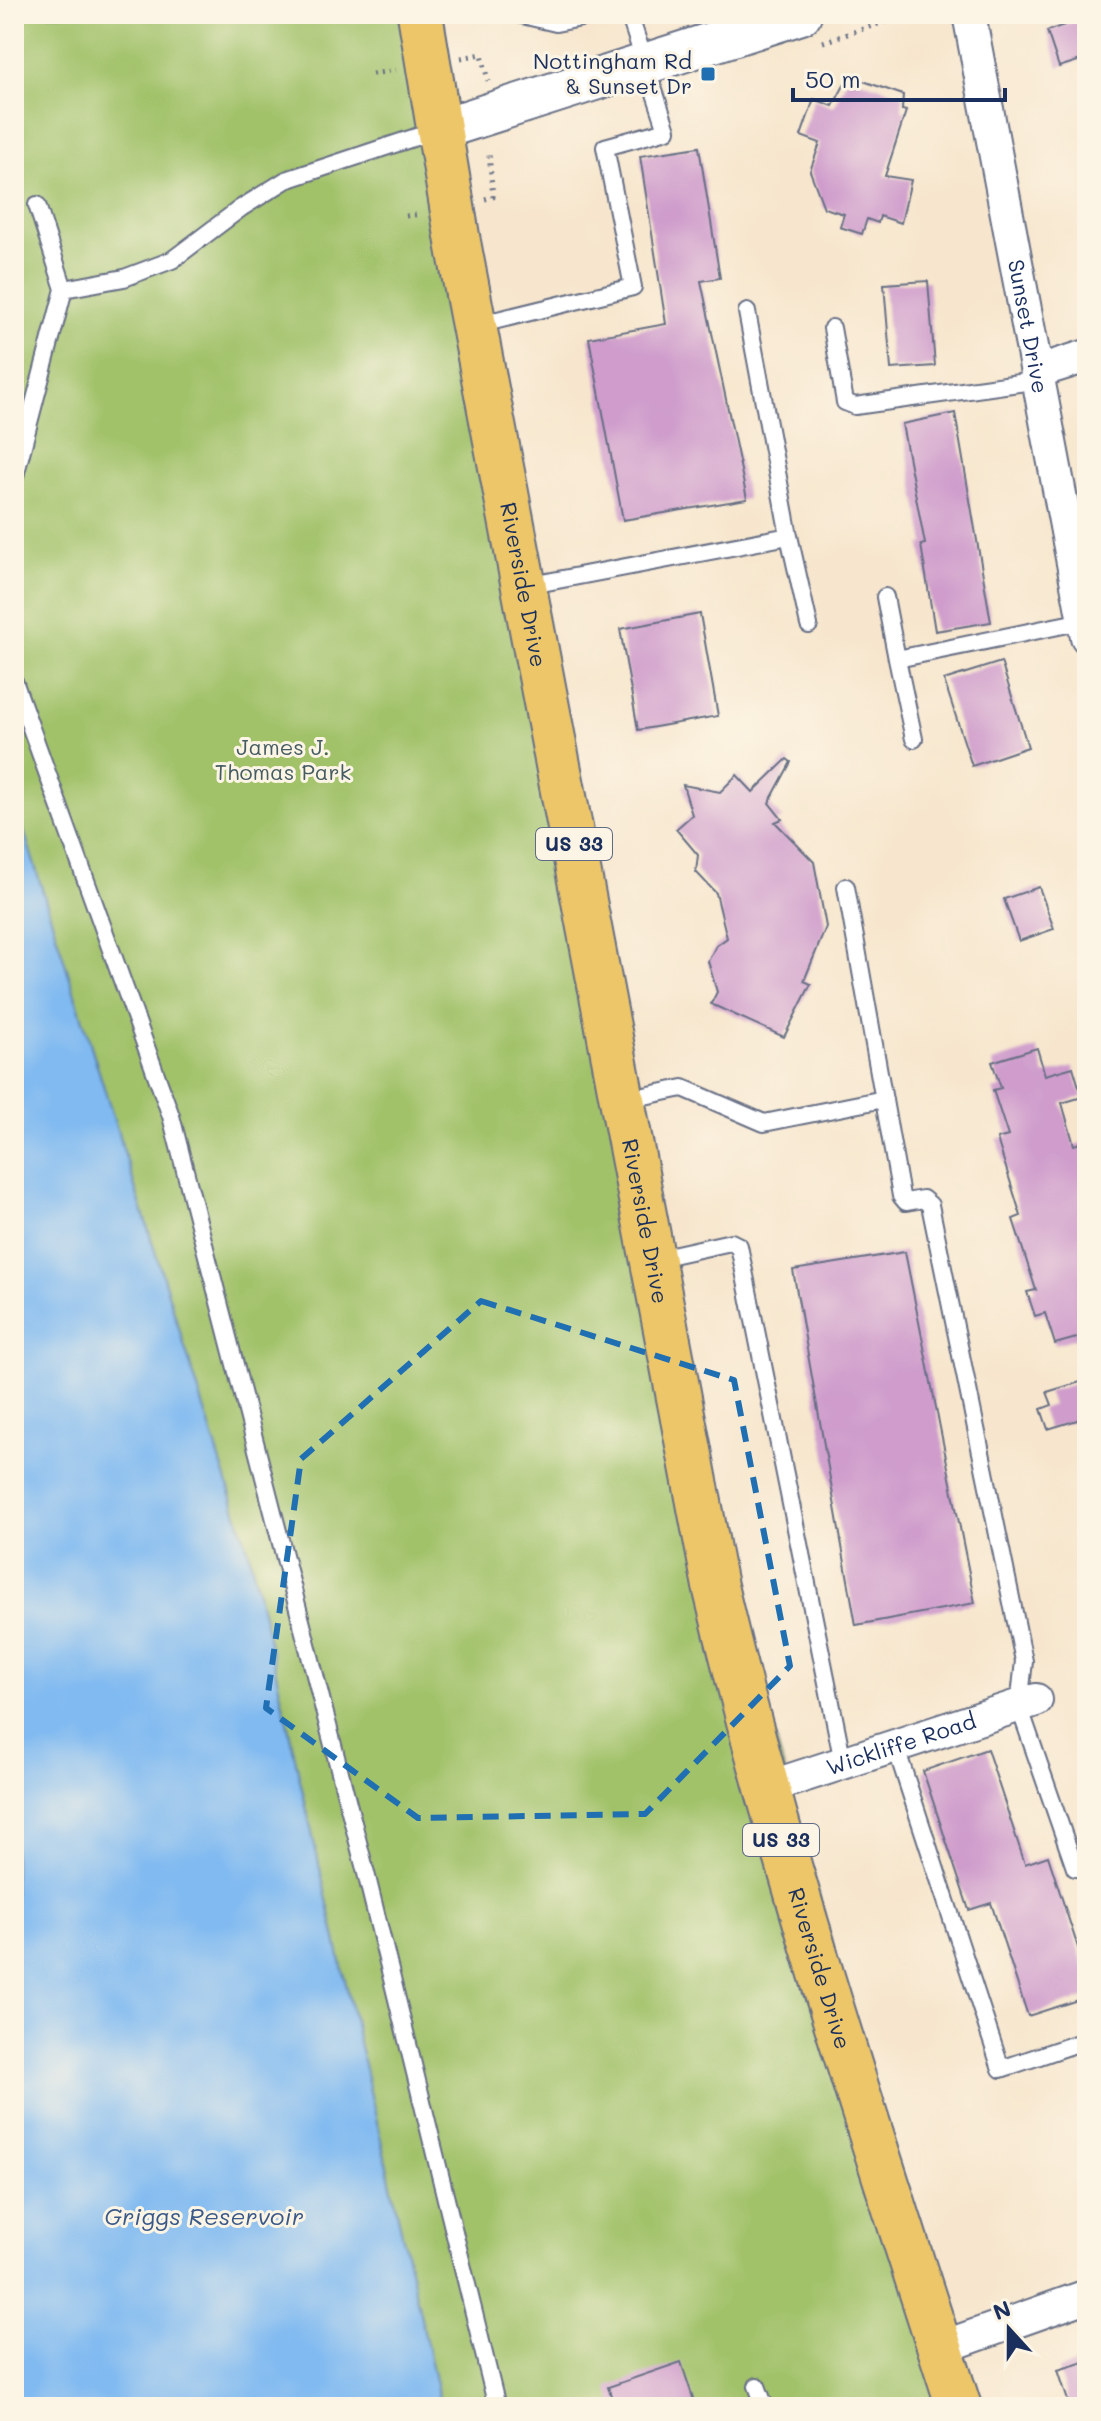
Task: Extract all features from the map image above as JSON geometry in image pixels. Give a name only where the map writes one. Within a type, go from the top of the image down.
[{"type":"main road","name":"Riverside Drive","points":[[420,14],[474,326],[715,1586],[766,1788],[845,2057],[959,2407]]},
{"type":"street","points":[[441,129],[801,14]]},
{"type":"street","name":"Sunset Drive","points":[[969,14],[1085,629]]},
{"type":"street","points":[[1039,375],[1087,356]]},
{"type":"street","name":"Wickliffe Road","points":[[766,1788],[1027,1703]]},
{"type":"street","points":[[940,2348],[1087,2296]]},
{"type":"lane","points":[[518,14],[556,23],[601,14]]},
{"type":"lane","points":[[474,326],[633,287],[605,147],[667,130],[629,14]]},
{"type":"lane","points":[[64,289],[124,278],[172,260],[241,208],[286,180],[441,129]]},
{"type":"lane","points":[[14,480],[64,289],[37,205]]},
{"type":"lane","points":[[747,312],[809,625]]},
{"type":"lane","points":[[832,328],[845,402],[855,406],[1039,375]]},
{"type":"lane","points":[[524,587],[789,536]]},
{"type":"lane","points":[[885,597],[914,739]]},
{"type":"lane","points":[[897,659],[1085,629]]},
{"type":"lane","points":[[14,681],[171,1116],[367,1877],[497,2407]]},
{"type":"lane","points":[[846,887],[901,1196],[906,1202],[923,1199],[930,1205],[1024,1661],[1027,1703],[1075,1868],[1087,1869]]},
{"type":"lane","points":[[623,1101],[683,1088],[764,1123],[884,1099]]},
{"type":"lane","points":[[654,1259],[731,1242],[739,1246],[843,1762]]},
{"type":"lane","points":[[895,1745],[1001,2069],[1087,2040]]},
{"type":"lane","points":[[757,2386],[765,2407]]},
{"type":"highlighted area","points":[[481,1301],[734,1380],[790,1666],[645,1814],[418,1818],[266,1708],[301,1459]]},
{"type":"green space","name":"James J. Thomas Park","points":[[14,14],[420,14],[676,1375],[959,2407],[441,2407],[249,1553],[14,799]]},
{"type":"water","name":"Griggs Reservoir","points":[[14,799],[249,1553],[441,2407],[14,2407]]},
{"type":"building","points":[[1087,17],[1087,58],[1059,67],[1047,31]]},
{"type":"building","points":[[849,76],[903,95],[902,110],[906,111],[885,176],[911,180],[901,223],[880,216],[878,223],[867,219],[862,234],[840,227],[844,214],[824,208],[810,171],[820,143],[801,136],[814,99],[833,106]]},
{"type":"building","points":[[699,147],[720,278],[701,281],[747,499],[623,520],[589,338],[666,324],[640,156]]},
{"type":"building","points":[[928,281],[935,366],[891,369],[884,284]]},
{"type":"building","points":[[955,413],[991,622],[935,631],[921,545],[925,544],[902,424]]},
{"type":"building","points":[[700,614],[718,716],[638,730],[620,629]]},
{"type":"building","points":[[1001,662],[1028,747],[972,766],[944,680]]},
{"type":"building","points":[[787,759],[791,762],[769,803],[782,819],[775,822],[814,862],[826,927],[804,981],[811,984],[784,1037],[711,1004],[717,992],[708,961],[716,946],[727,938],[716,893],[696,872],[698,855],[676,829],[692,815],[683,785],[720,792],[737,775],[753,792]]},
{"type":"building","points":[[1039,887],[1054,929],[1019,941],[1004,899]]},
{"type":"building","points":[[1037,1048],[1045,1075],[1073,1067],[1082,1097],[1062,1103],[1074,1145],[1087,1141],[1087,1335],[1055,1344],[1045,1313],[1035,1316],[1027,1292],[1036,1290],[1013,1219],[1021,1216],[997,1139],[1008,1136],[993,1090],[1001,1088],[992,1062]]},
{"type":"building","points":[[905,1252],[975,1603],[856,1625],[793,1270]]},
{"type":"building","points":[[1087,1380],[1087,1417],[1048,1429],[1041,1409],[1052,1405],[1047,1392]]},
{"type":"building","points":[[987,1749],[1025,1864],[1048,1856],[1087,1975],[1087,1997],[1028,2016],[991,1903],[969,1910],[923,1771]]},
{"type":"building","points":[[1087,2361],[1087,2407],[1070,2407],[1058,2370]]},
{"type":"building","points":[[681,2362],[696,2407],[615,2407],[608,2387]]},
{"type":"place","name":"Nottingham Rd & Sunset Dr","points":[[708,74]]}]
